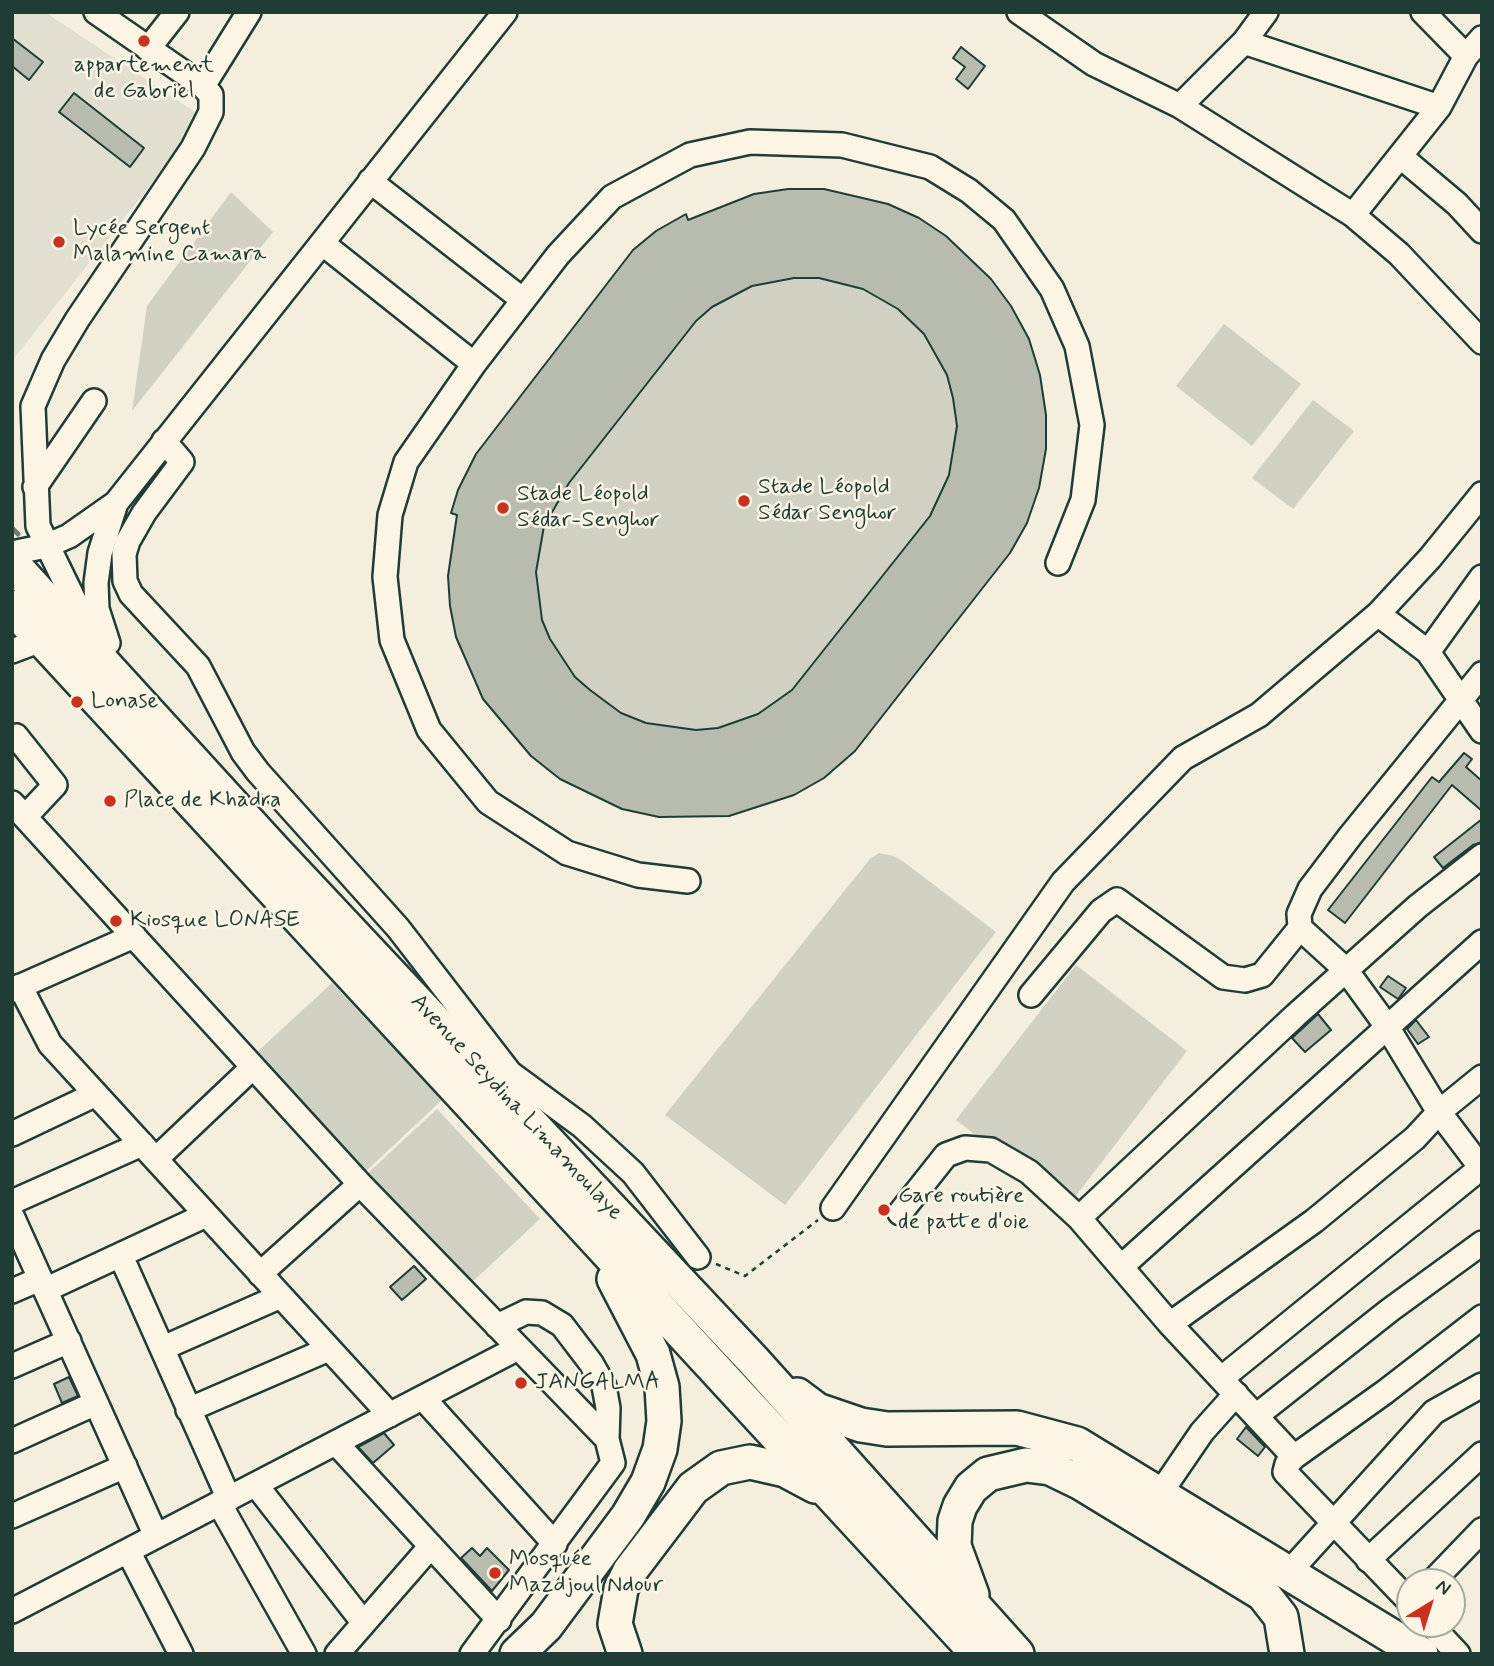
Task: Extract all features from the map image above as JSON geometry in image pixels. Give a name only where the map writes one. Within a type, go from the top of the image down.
[{"type":"highway","name":"Avenue Seydina Limamoulaye","points":[[12,564],[274,850],[752,1360],[1017,1654]]},
{"type":"highway","name":"Avenue Seydina Limamoulaye","points":[[12,607],[25,637],[570,1212],[978,1654]]},
{"type":"highway","points":[[517,1654],[546,1626],[628,1516],[648,1482],[660,1449],[664,1421],[662,1387],[643,1332],[618,1286],[570,1212]]},
{"type":"highway","points":[[752,1360],[817,1410],[838,1419],[887,1429],[987,1425],[1051,1434],[1077,1444],[1161,1492],[1421,1654]]},
{"type":"highway","points":[[625,1654],[615,1624],[621,1590],[629,1571],[678,1507],[709,1475],[734,1463],[768,1465],[832,1495]]},
{"type":"highway","points":[[981,1616],[954,1546],[955,1521],[971,1488],[988,1475],[1026,1465],[1050,1468],[1082,1483],[1263,1594],[1281,1617],[1287,1654]]},
{"type":"street","points":[[96,12],[204,86],[211,95],[211,112],[193,148],[77,320],[37,392],[31,422],[38,526],[107,665]]},
{"type":"street","points":[[148,49],[177,12]]},
{"type":"street","points":[[204,86],[249,12]]},
{"type":"street","points":[[12,553],[46,546],[69,536],[116,503],[505,12]]},
{"type":"street","points":[[1180,106],[1244,42],[1266,12]]},
{"type":"street","points":[[1423,12],[1466,56]]},
{"type":"street","points":[[1028,14],[1094,64],[1180,106],[1353,215],[1399,254],[1482,342]]},
{"type":"street","points":[[1353,215],[1439,107],[1466,56],[1482,38]]},
{"type":"street","points":[[1244,42],[1439,107]]},
{"type":"street","points":[[688,881],[638,875],[567,853],[488,802],[429,730],[392,640],[384,577],[390,515],[406,462],[474,364],[523,300],[558,255],[612,197],[690,155],[755,141],[842,145],[930,167],[969,191],[1004,220],[1052,289],[1077,346],[1092,425],[1083,500],[1058,563]]},
{"type":"street","points":[[1400,156],[1457,204],[1482,231]]},
{"type":"street","points":[[370,181],[523,300]]},
{"type":"street","points":[[322,243],[474,364]]},
{"type":"street","points":[[35,487],[94,401]]},
{"type":"street","points":[[164,441],[181,462],[144,513],[128,541],[124,554],[125,581],[131,594],[198,666],[243,752],[258,772],[398,928],[510,1073],[582,1126],[633,1173],[698,1257]]},
{"type":"street","points":[[833,1208],[1063,882],[1183,758],[1259,715],[1378,614],[1430,558],[1482,494]]},
{"type":"street","points":[[116,503],[100,553],[97,609],[115,658],[131,691]]},
{"type":"street","points":[[1428,652],[1482,577]]},
{"type":"street","points":[[1378,614],[1428,652],[1461,701],[1479,722]]},
{"type":"street","points":[[1031,995],[1101,911],[1117,900],[1223,977],[1245,980],[1262,975],[1300,928],[1299,914],[1310,889],[1482,674]]},
{"type":"street","points":[[16,736],[55,785],[19,810],[360,1184],[607,1439]]},
{"type":"street","points":[[1079,1218],[1346,970],[1418,906],[1482,856]]},
{"type":"street","points":[[1161,1492],[1202,1432],[1229,1386],[1481,1168],[1439,1112],[1386,1026],[1346,970],[1300,928]]},
{"type":"street","points":[[134,936],[16,988],[50,1044],[390,1415]]},
{"type":"street","points":[[1121,1267],[1482,942]]},
{"type":"street","points":[[12,1202],[149,1152],[253,1067]]},
{"type":"street","points":[[1170,1324],[1314,1221],[1415,1138],[1439,1112],[1482,1076]]},
{"type":"street","points":[[12,1134],[96,1094]]},
{"type":"street","points":[[900,1213],[946,1155],[965,1148],[991,1150],[1029,1172],[1079,1218],[1170,1324],[1294,1457]]},
{"type":"street","points":[[260,1274],[360,1184]]},
{"type":"street","points":[[12,1292],[43,1284],[121,1256],[206,1215]]},
{"type":"street","points":[[12,1216],[156,1536]]},
{"type":"street","points":[[1256,1416],[1390,1310],[1482,1243]]},
{"type":"street","points":[[121,1256],[163,1348],[224,1501],[304,1654]]},
{"type":"street","points":[[163,1348],[281,1296]]},
{"type":"street","points":[[471,1654],[499,1620],[613,1463],[607,1439],[608,1408],[604,1386],[562,1325],[542,1313],[526,1312],[497,1326]]},
{"type":"street","points":[[1396,1588],[1284,1472],[1294,1457],[1385,1392],[1482,1317]]},
{"type":"street","points":[[12,1366],[69,1341]]},
{"type":"street","points":[[14,1607],[128,1551],[518,1348]]},
{"type":"street","points":[[188,1410],[329,1349]]},
{"type":"street","points":[[1290,1571],[1434,1412],[1482,1385]]},
{"type":"street","points":[[423,1398],[555,1544]]},
{"type":"street","points":[[12,1441],[96,1403]]},
{"type":"street","points":[[336,1443],[499,1620]]},
{"type":"street","points":[[1368,1560],[1482,1454]]},
{"type":"street","points":[[12,1516],[125,1466]]},
{"type":"street","points":[[256,1485],[363,1622]]},
{"type":"street","points":[[1445,1568],[1482,1530]]},
{"type":"street","points":[[337,1654],[431,1546]]},
{"type":"street","points":[[128,1551],[181,1654]]},
{"type":"street","points":[[1443,1638],[1458,1654]]},
{"type":"path","points":[[698,1257],[746,1276],[833,1208]]},
{"type":"shaded area","name":"Lycée Sergent Malamine Camara","points":[[12,12],[45,12],[198,114],[199,123],[12,361]]},
{"type":"shaded area","name":"Stade Léopold Sédar Senghor","points":[[788,189],[824,189],[888,204],[919,218],[946,236],[991,279],[1011,306],[1029,339],[1040,375],[1046,415],[1046,449],[1039,488],[1027,523],[1010,553],[855,751],[824,778],[794,795],[729,816],[659,817],[622,809],[560,779],[531,756],[483,699],[456,637],[450,606],[448,576],[457,515],[451,513],[458,490],[476,454],[633,250],[656,231],[686,214],[689,220],[754,194]]},
{"type":"shaded area","points":[[231,192],[273,232],[132,411],[147,306]]},
{"type":"shaded area","points":[[1224,324],[1301,384],[1252,446],[1176,386]]},
{"type":"shaded area","points":[[1313,400],[1354,431],[1293,509],[1252,478]]},
{"type":"shaded area","points":[[879,853],[894,856],[905,863],[996,932],[785,1205],[665,1115],[870,859]]},
{"type":"shaded area","points":[[1076,965],[1187,1051],[1068,1206],[956,1120]]},
{"type":"shaded area","points":[[332,983],[442,1100],[365,1172],[255,1054]]},
{"type":"shaded area","points":[[437,1109],[540,1219],[470,1284],[367,1174]]},
{"type":"building","points":[[12,38],[43,62],[29,80],[12,66]]},
{"type":"building","points":[[961,47],[985,66],[968,89],[956,79],[965,67],[953,58]]},
{"type":"building","points":[[74,93],[144,148],[130,167],[59,112]]},
{"type":"building","name":"Stade Léopold Sédar-Senghor","points":[[788,189],[824,189],[888,204],[919,218],[946,236],[991,279],[1011,306],[1029,339],[1040,375],[1046,415],[1046,449],[1039,488],[1027,523],[1010,553],[855,751],[824,778],[794,795],[729,816],[659,817],[622,809],[560,779],[531,756],[483,699],[456,637],[450,606],[448,576],[457,515],[451,513],[458,490],[476,454],[633,250],[656,231],[686,214],[688,220],[754,194]],"holes":[[[794,278],[819,278],[863,289],[898,309],[924,334],[947,375],[953,398],[957,426],[949,475],[930,516],[792,690],[758,714],[718,728],[696,730],[646,723],[621,713],[575,677],[550,639],[542,620],[536,572],[544,526],[569,483],[696,321],[712,307],[752,286]]]},
{"type":"building","points":[[1464,753],[1472,759],[1466,767],[1482,781],[1482,811],[1452,785],[1345,923],[1328,910],[1432,777],[1439,782]]},
{"type":"building","points":[[1482,819],[1482,842],[1473,845],[1443,868],[1434,857]]},
{"type":"building","points":[[1388,976],[1406,988],[1398,999],[1380,987]]},
{"type":"building","points":[[1318,1014],[1331,1030],[1305,1052],[1292,1038]]},
{"type":"building","points":[[1416,1020],[1429,1037],[1418,1044],[1407,1029]]},
{"type":"building","points":[[414,1266],[426,1279],[402,1300],[390,1287]]},
{"type":"building","points":[[69,1377],[78,1396],[62,1403],[54,1384]]},
{"type":"building","points":[[1246,1427],[1265,1447],[1258,1456],[1237,1439]]},
{"type":"building","points":[[384,1433],[394,1445],[373,1463],[358,1447]]},
{"type":"building","points":[[472,1548],[480,1556],[487,1548],[509,1570],[492,1591],[461,1558]]},
{"type":"waterway","points":[[12,528],[18,534]]},
{"type":"place","name":"appartement de Gabriel","points":[[144,41]]},
{"type":"place","name":"Lycée Sergent Malamine Camara","points":[[59,242]]},
{"type":"place","name":"Stade Léopold Sédar Senghor","points":[[744,501]]},
{"type":"place","name":"Stade Léopold Sédar-Senghor","points":[[503,508]]},
{"type":"place","name":"Lonase","points":[[77,702]]},
{"type":"place","name":"Place de Khadra","points":[[110,801]]},
{"type":"place","name":"Kiosque LONASE","points":[[116,921]]},
{"type":"place","name":"Gare routière de patte d'oie","points":[[884,1210]]},
{"type":"place","name":"JANGALMA","points":[[521,1383]]},
{"type":"place","name":"Mosquée Mazdjoul Ndour","points":[[495,1573]]}]
